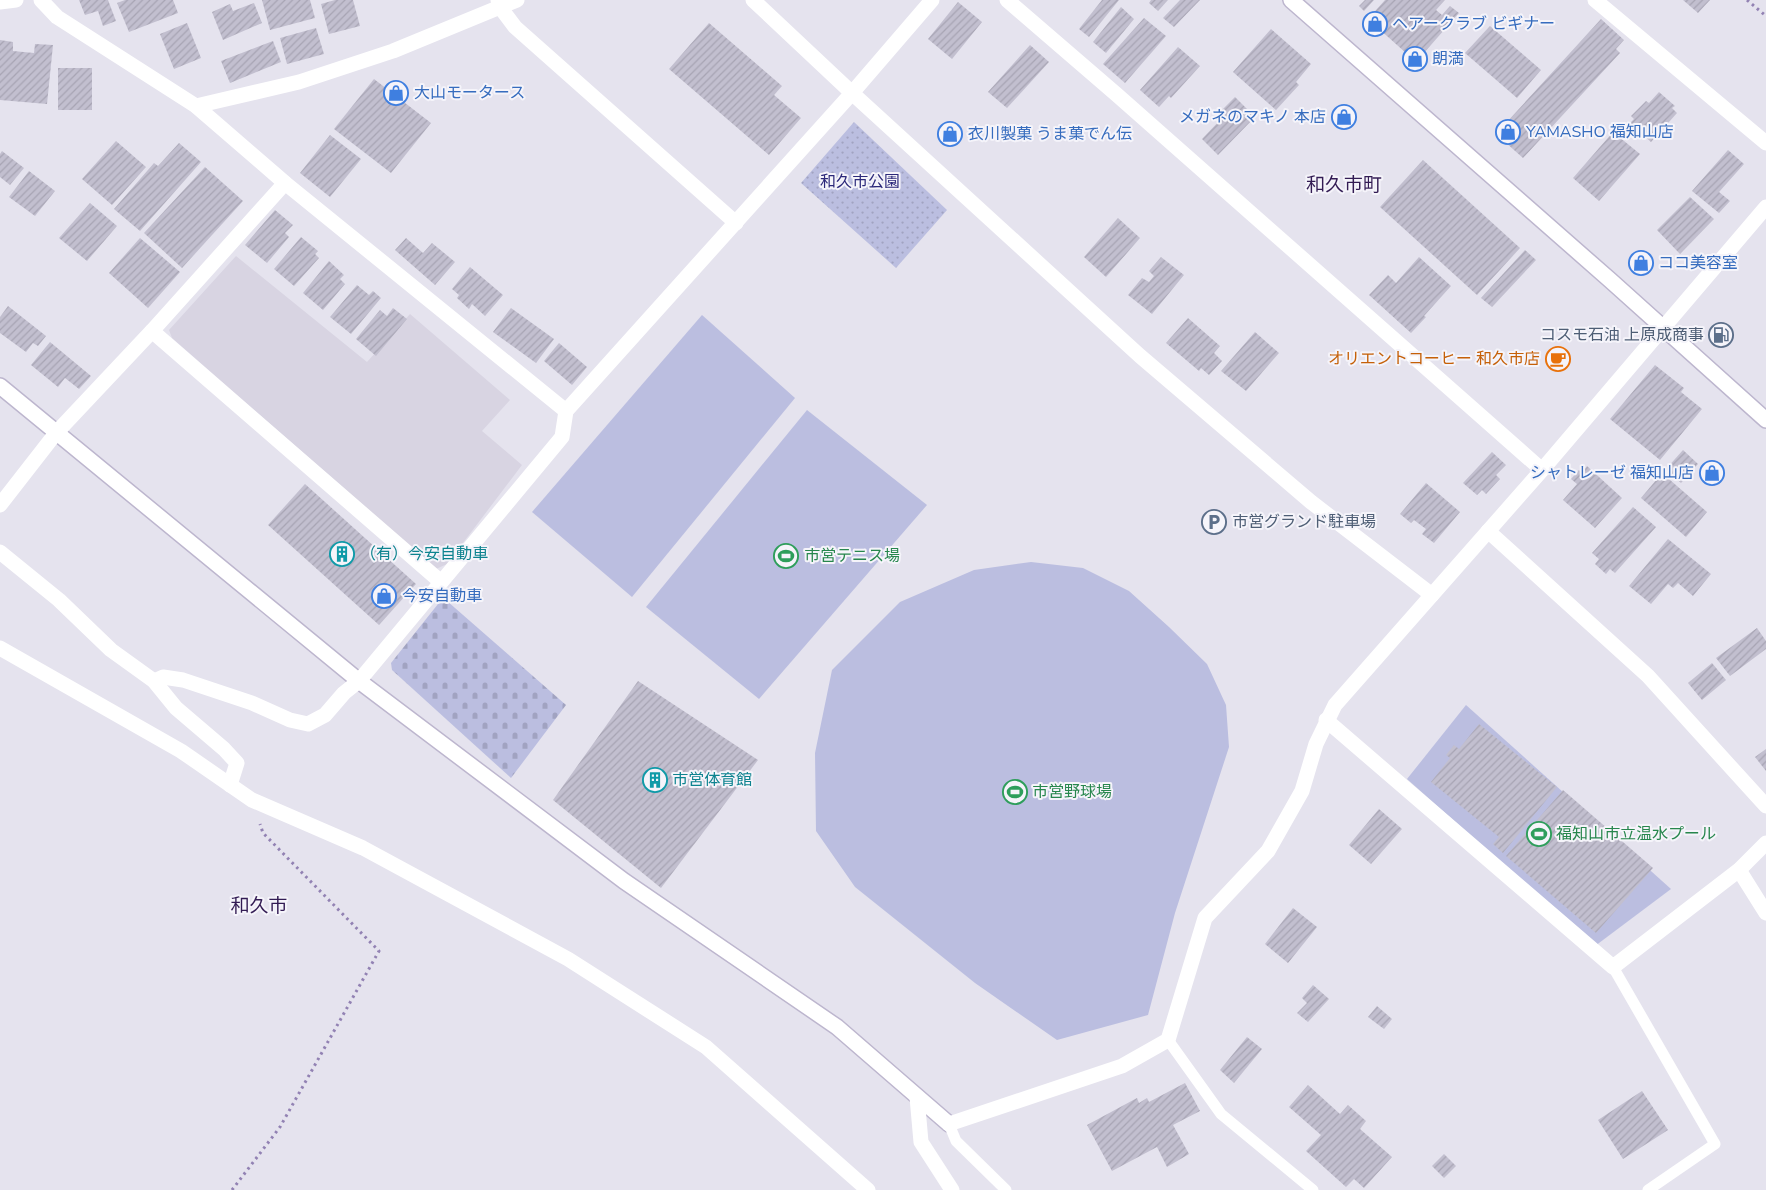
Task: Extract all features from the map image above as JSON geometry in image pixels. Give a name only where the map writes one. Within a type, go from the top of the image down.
[{"type":"street","points":[[0,2],[16,0]]},
{"type":"street","points":[[42,0],[57,17],[196,106],[285,183],[566,411]]},
{"type":"street","points":[[196,106],[299,82],[392,51],[499,4],[517,0]]},
{"type":"street","points":[[753,0],[1140,356],[1312,502],[1432,595]]},
{"type":"street","points":[[154,681],[163,677],[183,680],[252,703],[290,720],[308,724],[325,715],[344,693],[358,681],[562,436],[566,411],[852,93],[932,0]]},
{"type":"street","points":[[1007,0],[1542,470]]},
{"type":"street","points":[[1291,0],[1766,420]]},
{"type":"street","points":[[1595,0],[1766,143]]},
{"type":"street","points":[[499,4],[516,27],[736,223]]},
{"type":"street","points":[[0,505],[56,433],[152,331],[285,183]]},
{"type":"street","points":[[0,386],[358,681],[624,881],[837,1027],[949,1124],[1122,1066],[1168,1040],[1204,918],[1268,852],[1302,792],[1316,744],[1326,720],[1335,705],[1542,470],[1766,207]]},
{"type":"street","points":[[152,331],[441,582]]},
{"type":"street","points":[[1488,531],[1648,676],[1766,806]]},
{"type":"street","points":[[0,552],[59,600],[111,650],[154,681],[176,708],[224,749],[237,764],[230,785]]},
{"type":"street","points":[[0,648],[181,751],[252,800],[362,848],[568,959],[706,1048],[868,1190]]},
{"type":"street","points":[[1326,720],[1613,967],[1739,870],[1766,844]]},
{"type":"street","points":[[1739,870],[1766,913]]},
{"type":"street","points":[[917,1097],[921,1142],[952,1190]]},
{"type":"lane","points":[[1613,967],[1715,1144],[1648,1190]]},
{"type":"lane","points":[[1168,1040],[1221,1114],[1313,1190]]},
{"type":"lane","points":[[949,1124],[956,1142],[1006,1190]]},
{"type":"path","points":[[1747,0],[1766,16]]},
{"type":"path","points":[[232,1190],[280,1127],[380,951],[263,833],[252,800]]},
{"type":"shaded area","points":[[236,256],[367,362],[410,314],[510,400],[482,431],[522,465],[447,564],[436,569],[172,338],[169,330]]},
{"type":"green space","name":"和久市公園","points":[[854,122],[947,210],[896,268],[801,183]]},
{"type":"green space","points":[[702,315],[795,398],[632,597],[532,512]]},
{"type":"green space","name":"市営テニス場","points":[[807,410],[927,505],[759,699],[646,607]]},
{"type":"green space","name":"市営野球場","points":[[1031,562],[1083,568],[1129,591],[1169,627],[1207,664],[1226,705],[1229,747],[1175,913],[1148,1015],[1057,1040],[975,983],[855,887],[816,831],[815,753],[832,670],[900,602],[974,570]]},
{"type":"green space","points":[[447,601],[566,705],[511,778],[392,670],[391,663],[438,604]]},
{"type":"green space","name":"福知山市立温水プール","points":[[1466,705],[1671,889],[1595,946],[1407,779]]},
{"type":"building","points":[[79,0],[108,0],[116,21],[103,26],[98,11],[85,15]]},
{"type":"building","points":[[125,0],[173,0],[178,13],[129,32],[117,3]]},
{"type":"building","points":[[262,0],[310,0],[315,18],[270,30]]},
{"type":"building","points":[[335,0],[353,0],[360,26],[329,34],[321,4]]},
{"type":"building","points":[[1102,0],[1119,0],[1089,37],[1079,29]]},
{"type":"building","points":[[1151,0],[1168,0],[1158,11],[1149,3]]},
{"type":"building","points":[[1180,0],[1200,0],[1174,27],[1163,18]]},
{"type":"building","points":[[1365,0],[1374,0],[1364,11],[1359,6]]},
{"type":"building","points":[[1385,0],[1445,0],[1436,10],[1442,15],[1450,6],[1459,13],[1416,62],[1368,19]]},
{"type":"building","points":[[1683,0],[1710,0],[1698,13]]},
{"type":"building","points":[[958,2],[982,22],[952,59],[928,39]]},
{"type":"building","points":[[254,3],[262,23],[223,40],[212,12],[230,4],[233,11]]},
{"type":"building","points":[[1121,7],[1134,19],[1106,53],[1093,42]]},
{"type":"building","points":[[1144,18],[1166,36],[1125,83],[1103,64]]},
{"type":"building","points":[[1601,19],[1624,40],[1616,49],[1620,53],[1523,158],[1496,134]]},
{"type":"building","points":[[187,23],[201,58],[174,69],[160,34]]},
{"type":"building","points":[[709,23],[782,86],[774,95],[801,118],[769,155],[669,69]]},
{"type":"building","points":[[1490,26],[1541,70],[1517,98],[1465,53]]},
{"type":"building","points":[[316,28],[324,54],[287,64],[280,38]]},
{"type":"building","points":[[1271,29],[1311,64],[1296,82],[1299,85],[1276,110],[1233,72]]},
{"type":"building","points":[[0,40],[13,42],[13,51],[34,53],[35,44],[53,45],[47,104],[0,100]]},
{"type":"building","points":[[273,41],[281,62],[230,83],[221,61]]},
{"type":"building","points":[[1030,45],[1049,62],[1007,108],[988,92]]},
{"type":"building","points":[[1178,47],[1200,66],[1171,98],[1169,96],[1159,107],[1140,90]]},
{"type":"building","points":[[58,68],[92,68],[92,110],[58,110]]},
{"type":"building","points":[[374,79],[431,123],[391,173],[334,129]]},
{"type":"building","points":[[1659,92],[1675,106],[1672,108],[1677,113],[1651,142],[1630,123],[1634,119],[1631,116],[1646,101],[1649,103]]},
{"type":"building","points":[[1235,97],[1255,117],[1218,155],[1202,139],[1223,117],[1219,113]]},
{"type":"building","points":[[1613,132],[1640,154],[1599,201],[1573,178]]},
{"type":"building","points":[[330,135],[361,159],[330,197],[300,173]]},
{"type":"building","points":[[116,141],[146,167],[112,205],[82,179]]},
{"type":"building","points":[[179,143],[201,162],[140,231],[114,209],[154,163],[158,166]]},
{"type":"building","points":[[1728,150],[1744,164],[1719,192],[1730,201],[1719,213],[1692,191]]},
{"type":"building","points":[[2,151],[24,168],[10,185],[0,177],[0,154]]},
{"type":"building","points":[[1423,160],[1520,248],[1477,295],[1380,207]]},
{"type":"building","points":[[205,167],[243,201],[182,268],[144,233]]},
{"type":"building","points":[[29,171],[55,191],[35,216],[9,197]]},
{"type":"building","points":[[1690,197],[1714,219],[1680,254],[1657,230]]},
{"type":"building","points":[[90,203],[117,226],[87,261],[59,238]]},
{"type":"building","points":[[275,210],[293,225],[285,233],[289,237],[267,263],[245,245]]},
{"type":"building","points":[[1118,218],[1140,238],[1106,277],[1084,257]]},
{"type":"building","points":[[301,237],[318,251],[315,254],[319,258],[294,286],[274,269]]},
{"type":"building","points":[[140,238],[180,272],[148,308],[109,273]]},
{"type":"building","points":[[406,238],[423,253],[432,243],[455,262],[435,285],[395,250]]},
{"type":"building","points":[[1525,250],[1536,260],[1492,307],[1481,298]]},
{"type":"building","points":[[1161,257],[1184,275],[1152,314],[1128,295],[1142,278],[1149,282],[1154,276],[1149,271]]},
{"type":"building","points":[[1419,257],[1451,286],[1411,333],[1369,295],[1388,275],[1396,283]]},
{"type":"building","points":[[329,261],[344,275],[340,279],[345,284],[323,310],[303,293]]},
{"type":"building","points":[[470,267],[503,295],[485,316],[472,304],[469,309],[457,298],[459,295],[452,289]]},
{"type":"building","points":[[357,285],[369,295],[373,291],[381,298],[351,334],[330,317]]},
{"type":"building","points":[[8,306],[46,336],[38,346],[33,343],[26,352],[0,333],[0,317]]},
{"type":"building","points":[[393,308],[407,319],[376,356],[356,339],[380,310],[387,316]]},
{"type":"building","points":[[511,308],[554,339],[536,363],[493,332]]},
{"type":"building","points":[[1188,318],[1220,346],[1214,353],[1222,361],[1209,375],[1201,368],[1199,371],[1166,343]]},
{"type":"building","points":[[1255,332],[1279,353],[1246,391],[1221,371]]},
{"type":"building","points":[[50,342],[91,376],[79,389],[65,378],[58,387],[31,365]]},
{"type":"building","points":[[559,343],[587,367],[572,385],[544,361]]},
{"type":"building","points":[[1655,365],[1684,388],[1681,392],[1702,409],[1660,460],[1610,419]]},
{"type":"building","points":[[1683,450],[1698,464],[1681,483],[1666,469]]},
{"type":"building","points":[[1492,452],[1506,465],[1496,475],[1500,479],[1486,494],[1482,490],[1477,495],[1463,483]]},
{"type":"building","points":[[1587,466],[1622,498],[1595,528],[1563,500],[1577,484],[1571,479],[1579,470],[1582,473]]},
{"type":"building","points":[[1662,473],[1707,512],[1686,537],[1641,498]]},
{"type":"building","points":[[1426,483],[1460,512],[1434,543],[1422,534],[1426,529],[1414,520],[1411,523],[1400,514]]},
{"type":"building","name":"（有）今安自動車","points":[[305,484],[416,584],[379,625],[268,525]]},
{"type":"building","points":[[1633,507],[1656,527],[1615,573],[1610,569],[1606,574],[1595,564],[1599,559],[1592,553]]},
{"type":"building","points":[[1668,539],[1711,574],[1693,596],[1678,583],[1673,588],[1668,584],[1651,604],[1629,586]]},
{"type":"building","points":[[1757,628],[1766,641],[1766,649],[1730,676],[1716,658]]},
{"type":"building","points":[[1712,663],[1726,680],[1702,700],[1688,683]]},
{"type":"building","name":"市営体育館","points":[[638,681],[758,760],[661,888],[553,800]]},
{"type":"building","points":[[1479,724],[1557,787],[1503,853],[1493,844],[1499,837],[1431,782],[1450,758],[1446,755],[1454,745],[1459,749]]},
{"type":"building","points":[[1766,749],[1766,771],[1755,757]]},
{"type":"building","points":[[1563,790],[1653,868],[1596,933],[1506,856]]},
{"type":"building","points":[[1379,809],[1402,829],[1371,864],[1349,845]]},
{"type":"building","points":[[1293,908],[1317,927],[1288,963],[1265,944]]},
{"type":"building","points":[[1313,985],[1329,999],[1308,1022],[1297,1013],[1307,1003],[1302,998]]},
{"type":"building","points":[[1377,1006],[1392,1019],[1384,1029],[1368,1017]]},
{"type":"building","points":[[1247,1037],[1262,1049],[1234,1083],[1220,1070]]},
{"type":"building","points":[[1185,1083],[1200,1111],[1173,1125],[1189,1154],[1167,1167],[1157,1147],[1112,1171],[1087,1125],[1137,1098],[1139,1103],[1147,1098],[1149,1102]]},
{"type":"building","points":[[1308,1085],[1340,1114],[1348,1105],[1366,1121],[1360,1129],[1392,1157],[1364,1188],[1354,1179],[1346,1187],[1306,1151],[1321,1135],[1289,1107]]},
{"type":"building","points":[[1642,1091],[1668,1130],[1623,1159],[1598,1120]]},
{"type":"building","points":[[1444,1154],[1456,1166],[1444,1178],[1432,1166]]},
{"type":"place","name":"ヘアークラブ ビギナー","points":[[1375,24]]},
{"type":"place","name":"朗満","points":[[1415,59]]},
{"type":"place","name":"大山モータース","points":[[396,93]]},
{"type":"place","name":"メガネのマキノ 本店","points":[[1344,117]]},
{"type":"place","name":"YAMASHO 福知山店","points":[[1508,132]]},
{"type":"place","name":"衣川製菓 うま菓でん伝","points":[[950,134]]},
{"type":"place","name":"ココ美容室","points":[[1641,263]]},
{"type":"place","name":"コスモ石油 上原成商事","points":[[1721,335]]},
{"type":"place","name":"オリエントコーヒー 和久市店","points":[[1558,359]]},
{"type":"place","name":"シャトレーゼ 福知山店","points":[[1712,473]]},
{"type":"place","name":"市営グランド駐車場","points":[[1214,522]]},
{"type":"place","name":"（有）今安自動車","points":[[342,554]]},
{"type":"place","name":"市営テニス場","points":[[786,556]]},
{"type":"place","name":"今安自動車","points":[[384,596]]},
{"type":"place","name":"市営体育館","points":[[655,780]]},
{"type":"place","name":"市営野球場","points":[[1015,792]]},
{"type":"place","name":"福知山市立温水プール","points":[[1539,834]]},
{"type":"district","name":"和久市町","points":[[1344,185]]},
{"type":"district","name":"和久市","points":[[259,906]]}]
